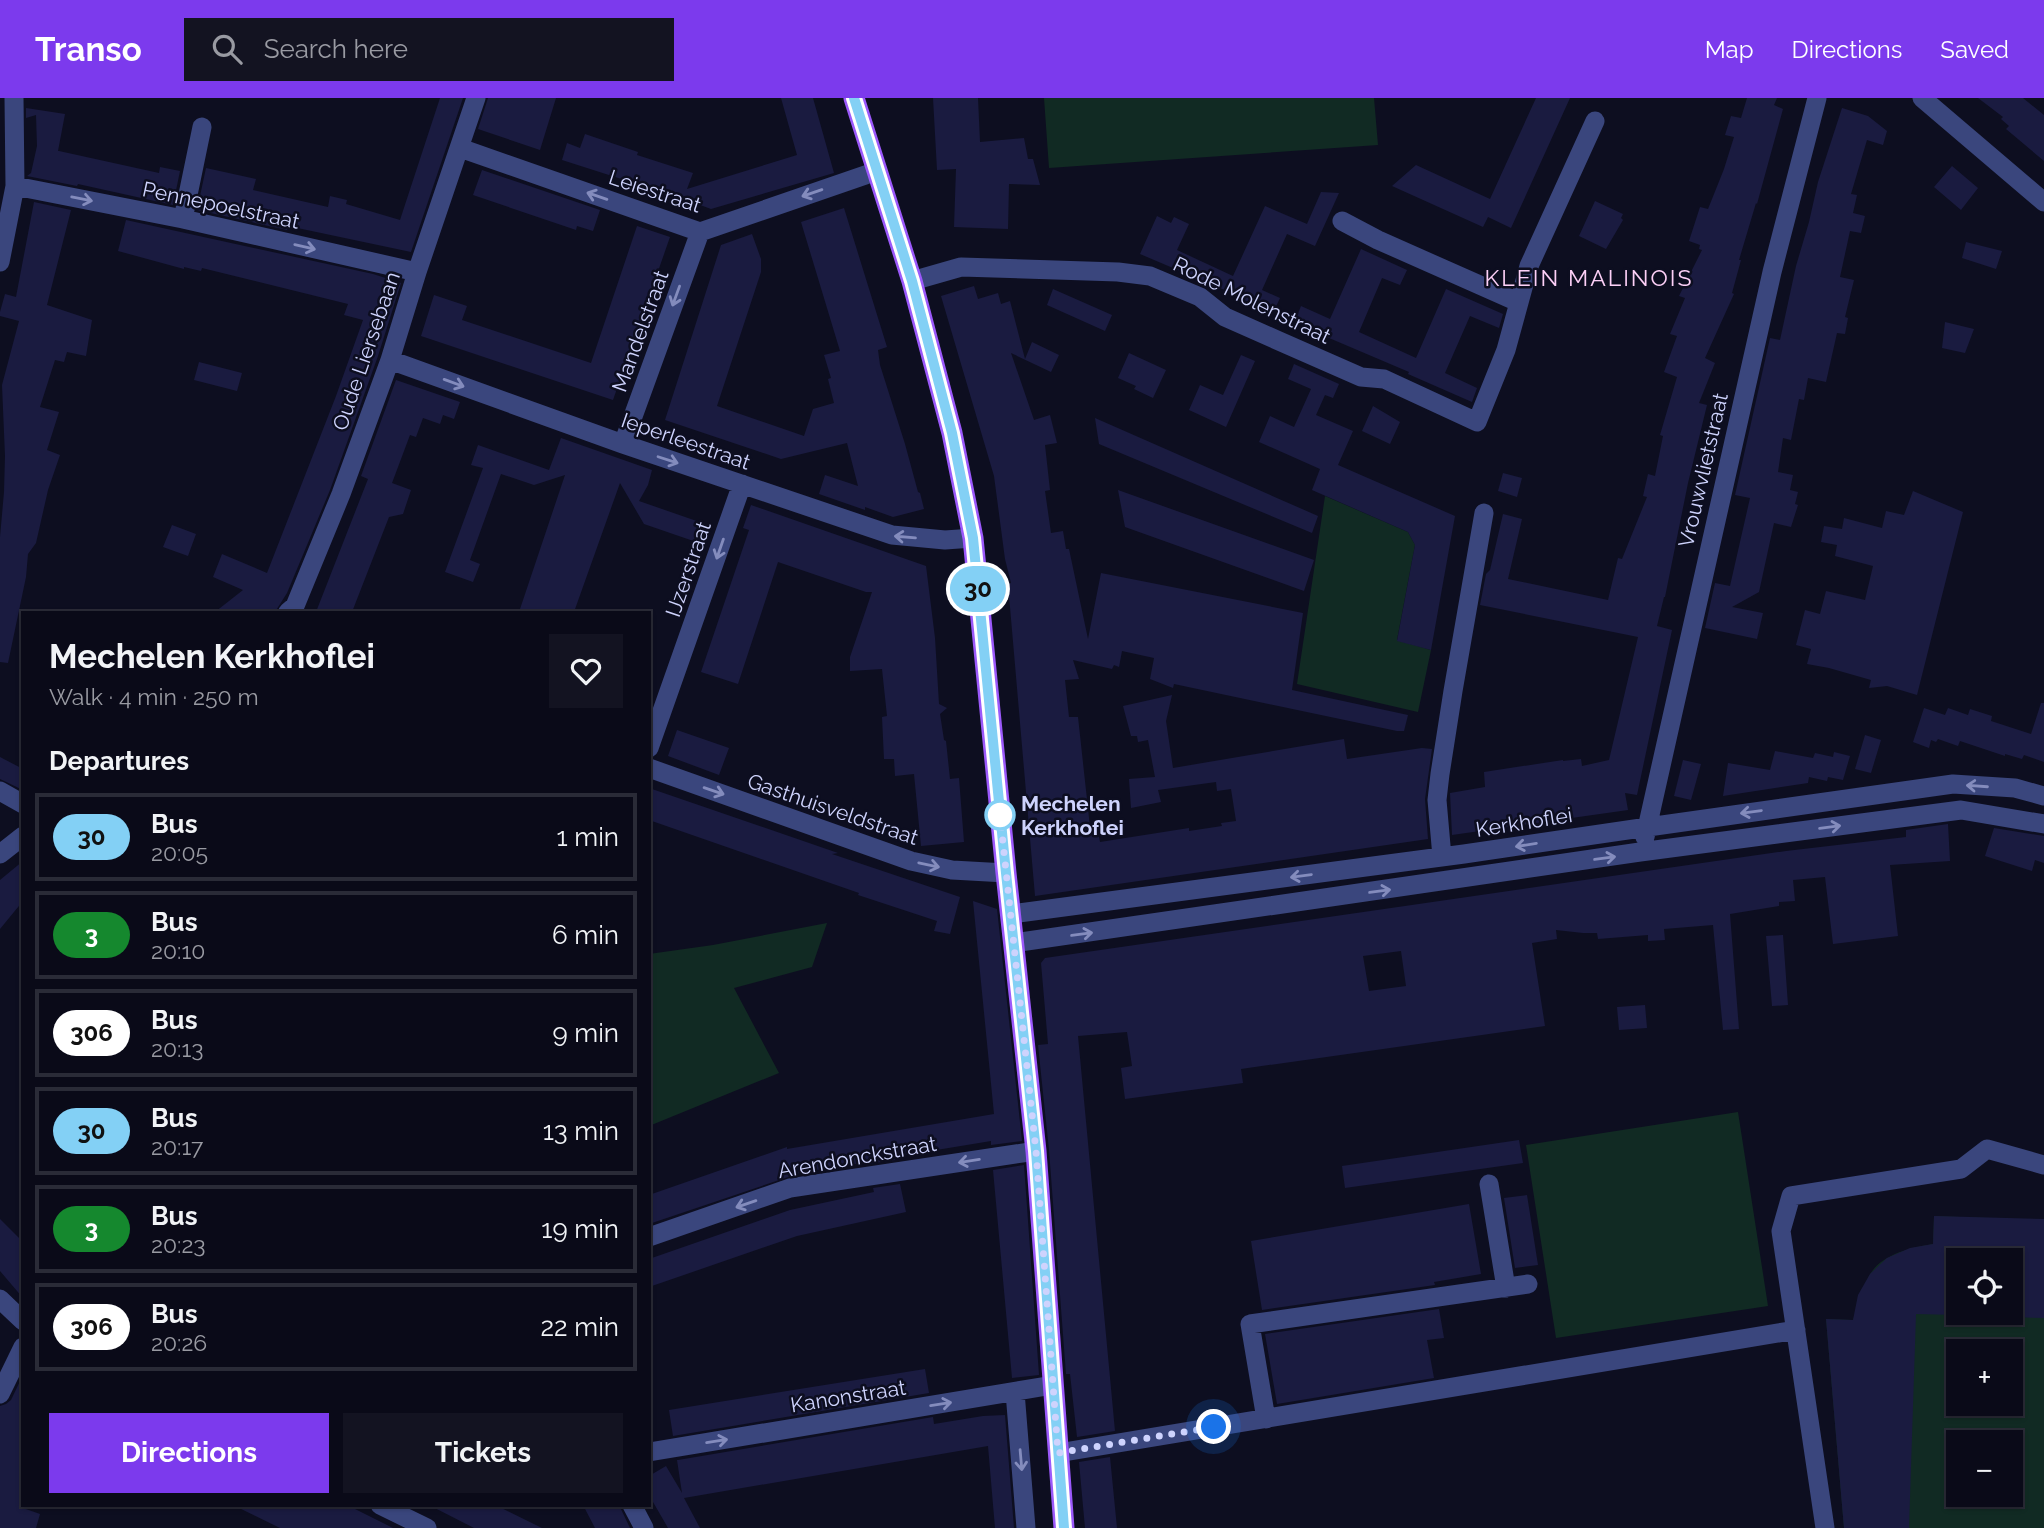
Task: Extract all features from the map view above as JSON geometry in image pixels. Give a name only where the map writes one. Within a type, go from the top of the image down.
[{"type":"main road","points":[[854,98],[912,281],[952,433],[973,538],[1036,1151],[1064,1528]]},
{"type":"street","points":[[0,262],[15,186],[14,98]]},
{"type":"street","name":"Oude Liersebaan","points":[[289,611],[295,606],[341,494],[390,360],[476,98]]},
{"type":"street","name":"Vrouwvlietstraat","points":[[1640,852],[1772,272],[1817,98]]},
{"type":"street","points":[[1922,98],[2044,202]]},
{"type":"street","name":"Rode Molenstraat","points":[[912,281],[961,267],[1118,272],[1150,276],[1200,297],[1225,317],[1361,377],[1384,379],[1477,422],[1506,350],[1529,266],[1595,121]]},
{"type":"street","points":[[183,219],[202,127]]},
{"type":"street","name":"Leiestraat","points":[[460,148],[699,232],[877,171]]},
{"type":"street","name":"Pennepoelstraat","points":[[15,186],[183,219],[417,272]]},
{"type":"street","points":[[1342,221],[1378,240],[1518,302]]},
{"type":"street","name":"Mandelstraat","points":[[623,444],[699,232]]},
{"type":"street","name":"Ieperleestraat","points":[[390,360],[623,444],[892,535],[945,540],[973,538]]},
{"type":"street","name":"IJzerstraat","points":[[651,742],[742,484]]},
{"type":"street","points":[[1443,857],[1437,800],[1440,774],[1484,513]]},
{"type":"street","name":"Gasthuisveldstraat","points":[[651,769],[911,861],[952,870],[1006,873]]},
{"type":"street","name":"Kerkhoflei","points":[[1011,914],[1443,857],[1952,784],[2015,788],[2044,796]]},
{"type":"street","points":[[0,791],[21,803]]},
{"type":"street","points":[[1014,943],[1640,852],[1961,810],[2044,824]]},
{"type":"street","points":[[0,855],[21,838]]},
{"type":"street","points":[[1825,1528],[1781,1231],[1791,1196],[1961,1169],[1987,1149],[2044,1166]]},
{"type":"street","name":"Arendonckstraat","points":[[651,1236],[790,1188],[1036,1151]]},
{"type":"street","points":[[1489,1184],[1506,1287]]},
{"type":"street","points":[[1266,1419],[1250,1324],[1528,1284]]},
{"type":"street","points":[[0,1299],[21,1319]]},
{"type":"street","points":[[1058,1453],[1796,1330]]},
{"type":"street","points":[[0,1394],[21,1351]]},
{"type":"street","name":"Kanonstraat","points":[[651,1452],[1053,1385]]},
{"type":"street","points":[[1015,1392],[1026,1528]]},
{"type":"street","points":[[384,1507],[427,1528]]},
{"type":"street","points":[[633,1507],[644,1528]]},
{"type":"green space","points":[[1044,98],[1374,98],[1378,145],[1049,168]]},
{"type":"green space","points":[[1325,496],[1408,532],[1415,545],[1397,640],[1431,650],[1418,712],[1297,684]]},
{"type":"green space","points":[[827,923],[812,967],[734,988],[779,1073],[651,1125],[651,954]]},
{"type":"green space","points":[[1738,1112],[1768,1306],[1556,1338],[1526,1145]]},
{"type":"green space","points":[[1934,1216],[2044,1220],[2044,1528],[1844,1528],[1826,1319],[1853,1320],[1874,1268],[1888,1257],[1933,1244]]},
{"type":"building","points":[[440,98],[463,98],[411,252],[288,226],[287,230],[197,210],[206,168],[256,179],[253,190],[328,207],[330,196],[347,200],[346,204],[400,220]]},
{"type":"building","points":[[488,98],[556,98],[540,150],[478,129]]},
{"type":"building","points":[[781,98],[813,98],[834,173],[711,209],[562,160],[567,143],[580,148],[585,134],[693,173],[687,189],[797,155]]},
{"type":"building","points":[[933,98],[978,98],[980,142],[1024,138],[1028,159],[1033,159],[1040,185],[1009,184],[1008,229],[954,227],[956,169],[937,170]]},
{"type":"building","points":[[1536,98],[1570,98],[1511,228],[1488,217],[1483,227],[1392,186],[1416,165],[1490,199]]},
{"type":"building","points":[[1747,98],[1777,98],[1774,105],[1783,109],[1739,260],[1732,293],[1734,294],[1705,358],[1715,363],[1699,403],[1707,405],[1657,626],[1672,630],[1637,795],[1625,793],[1628,810],[1452,835],[1450,793],[1485,787],[1484,772],[1563,760],[1581,759],[1582,766],[1609,760],[1638,637],[1480,605],[1486,574],[1490,570],[1503,514],[1522,519],[1508,579],[1608,600],[1618,558],[1622,559],[1647,497],[1643,496],[1648,474],[1655,476],[1663,436],[1660,435],[1677,377],[1664,372],[1677,336],[1670,334],[1685,298],[1679,296],[1702,250],[1699,249],[1700,245],[1689,241],[1700,207],[1708,209],[1724,169],[1734,137],[1725,135],[1731,116],[1741,118]]},
{"type":"building","points":[[1978,98],[2023,98],[2044,115],[2044,161],[2006,129],[2009,126],[2001,119],[2003,117]]},
{"type":"building","points":[[26,108],[65,114],[58,151],[159,173],[160,167],[180,171],[173,205],[27,176],[31,173],[37,146],[36,115],[26,118]]},
{"type":"building","points":[[1842,108],[1868,116],[1887,131],[1883,145],[1867,140],[1851,194],[1857,195],[1853,213],[1865,216],[1861,233],[1850,231],[1840,277],[1854,280],[1845,317],[1848,318],[1845,334],[1837,333],[1826,382],[1808,378],[1804,400],[1799,399],[1791,440],[1783,438],[1778,472],[1793,475],[1790,490],[1798,492],[1795,504],[1798,505],[1791,527],[1774,523],[1759,592],[1732,607],[1763,613],[1757,639],[1705,628],[1715,583],[1730,586],[1750,498],[1735,495],[1770,338],[1780,340],[1818,182]]},
{"type":"building","points":[[1952,166],[1978,188],[1961,210],[1934,187]]},
{"type":"building","points":[[482,170],[600,210],[593,231],[577,226],[576,230],[473,195]]},
{"type":"building","points":[[1321,192],[1339,193],[1315,246],[1287,234],[1262,290],[1280,298],[1273,313],[1140,254],[1157,216],[1171,223],[1174,217],[1189,224],[1177,250],[1233,276],[1265,206],[1307,224]]},
{"type":"building","points":[[1595,201],[1623,214],[1623,220],[1606,249],[1579,236]]},
{"type":"building","points":[[34,202],[71,210],[47,305],[92,320],[86,356],[67,352],[64,362],[55,360],[40,407],[59,412],[47,450],[60,455],[48,490],[36,543],[28,554],[26,577],[8,663],[0,662],[0,537],[5,456],[2,385],[19,321],[0,316],[0,312],[5,294],[16,297]]},
{"type":"building","points":[[844,208],[887,347],[878,350],[880,365],[924,509],[893,517],[819,494],[825,475],[858,486],[847,443],[781,459],[665,420],[721,245],[752,234],[761,259],[761,272],[717,406],[804,436],[813,409],[834,403],[828,379],[831,378],[824,355],[840,351],[801,222]]},
{"type":"building","points":[[126,220],[373,274],[401,283],[330,490],[287,593],[276,611],[216,611],[243,590],[213,577],[222,554],[267,573],[363,320],[344,315],[348,304],[202,268],[201,271],[184,269],[118,251]]},
{"type":"building","points":[[637,226],[670,237],[613,400],[421,336],[434,295],[467,306],[462,320],[591,363]]},
{"type":"building","points":[[1966,242],[2002,251],[1996,269],[1962,258]]},
{"type":"building","points":[[1361,249],[1407,270],[1400,285],[1382,278],[1359,332],[1416,358],[1446,289],[1503,314],[1499,328],[1470,316],[1445,373],[1477,388],[1472,402],[1295,321],[1301,306],[1330,319]]},
{"type":"building","points":[[974,286],[978,299],[998,293],[1001,304],[1010,301],[1025,359],[1032,342],[1059,355],[1051,372],[1011,353],[1034,420],[1050,415],[1057,443],[1045,445],[1050,490],[1045,491],[1051,533],[1063,531],[1088,639],[1101,573],[1303,613],[1292,690],[1408,715],[1404,731],[1397,731],[1174,684],[1173,688],[1150,679],[1154,658],[1122,651],[1119,667],[1114,665],[1112,669],[1073,660],[1079,679],[1065,680],[1069,717],[1078,717],[1090,827],[1097,827],[1100,842],[1189,828],[1189,831],[1222,826],[1221,823],[1236,821],[1231,789],[1217,791],[1216,782],[1158,790],[1161,802],[1131,808],[1129,779],[1155,777],[1148,740],[1138,742],[1137,736],[1131,736],[1123,706],[1172,695],[1166,721],[1173,768],[1344,739],[1347,759],[1422,748],[1432,749],[1425,799],[1428,839],[1035,896],[1008,584],[1011,583],[1005,559],[994,476],[941,296]]},
{"type":"building","points":[[1053,289],[1112,315],[1105,331],[1047,305]]},
{"type":"building","points":[[1945,322],[1974,329],[1965,353],[1942,348]]},
{"type":"building","points":[[1129,353],[1166,370],[1153,398],[1118,378]]},
{"type":"building","points":[[1241,355],[1255,361],[1226,427],[1189,410],[1200,385],[1223,395]]},
{"type":"building","points":[[199,362],[242,373],[237,391],[194,380]]},
{"type":"building","points":[[1294,364],[1339,384],[1333,398],[1325,395],[1316,415],[1353,431],[1338,465],[1455,516],[1431,650],[1397,641],[1415,545],[1408,532],[1312,490],[1320,469],[1259,442],[1270,416],[1294,427],[1311,389],[1288,379]]},
{"type":"building","points":[[396,380],[460,402],[454,419],[443,415],[440,424],[423,418],[416,437],[410,435],[392,483],[411,490],[403,514],[389,517],[352,611],[316,611],[368,479],[361,476]]},
{"type":"building","points":[[1373,406],[1400,422],[1390,444],[1362,431]]},
{"type":"building","points":[[1095,418],[1318,516],[1312,533],[1099,444]]},
{"type":"building","points":[[561,438],[652,470],[648,485],[639,501],[711,526],[705,545],[644,524],[620,483],[574,611],[519,611],[565,475],[534,485],[501,474],[470,560],[480,564],[473,582],[445,572],[483,468],[471,465],[478,445],[549,470]]},
{"type":"building","points":[[1503,473],[1522,478],[1517,497],[1498,491]]},
{"type":"building","points":[[1118,490],[1314,560],[1304,591],[1125,527]]},
{"type":"building","points":[[1913,491],[1963,512],[1917,695],[1887,686],[1869,688],[1871,680],[1807,664],[1811,649],[1796,645],[1805,610],[1820,614],[1826,591],[1865,600],[1873,566],[1835,556],[1837,545],[1821,542],[1824,526],[1842,529],[1844,518],[1882,528],[1886,511],[1904,515]]},
{"type":"building","points":[[751,505],[926,566],[935,638],[939,704],[947,708],[940,714],[950,779],[959,778],[964,842],[921,846],[914,774],[895,776],[894,759],[884,759],[882,717],[887,716],[882,669],[850,671],[850,657],[872,592],[778,562],[738,684],[701,672],[749,530],[743,528]]},
{"type":"building","points":[[172,525],[196,534],[188,556],[163,547]]},
{"type":"building","points":[[2041,703],[2044,703],[2044,762],[2024,755],[2022,759],[2005,756],[1960,741],[1958,746],[1938,739],[1936,742],[1931,740],[1929,748],[1913,742],[1924,708],[1945,715],[1948,708],[1968,715],[1970,709],[1992,716],[1991,721],[2031,734]]},
{"type":"building","points":[[677,730],[729,748],[719,775],[668,756]]},
{"type":"building","points":[[1865,735],[1881,740],[1871,773],[1855,769]]},
{"type":"building","points":[[1775,751],[1813,758],[1815,753],[1833,757],[1834,752],[1850,756],[1843,780],[1828,777],[1827,781],[1809,777],[1808,783],[1723,796],[1728,763],[1770,770]]},
{"type":"building","points":[[0,757],[21,768],[21,789],[0,779]]},
{"type":"building","points":[[1683,760],[1701,764],[1691,800],[1674,796]]},
{"type":"building","points":[[651,789],[960,897],[950,934],[934,931],[937,921],[858,895],[859,893],[651,821]]},
{"type":"building","points":[[1948,824],[1950,861],[1890,865],[1898,936],[1833,944],[1825,877],[1793,880],[1795,901],[1779,902],[1779,906],[1730,914],[1739,1029],[1723,1030],[1713,925],[1664,929],[1665,940],[1648,941],[1648,935],[1598,939],[1597,933],[1556,930],[1557,939],[1532,943],[1545,1026],[1241,1069],[1243,1083],[1125,1099],[1121,1068],[1132,1066],[1127,1032],[1078,1036],[1115,1431],[1077,1437],[1070,1374],[1066,1374],[1038,1045],[1048,1044],[1041,963],[1045,958],[1786,851],[1906,837],[1906,830]],"holes":[[[1401,951],[1406,986],[1369,991],[1363,956]]]},
{"type":"building","points":[[1994,828],[2044,836],[2044,863],[2035,860],[2032,871],[1985,856]]},
{"type":"building","points":[[21,863],[21,903],[0,929],[0,880]]},
{"type":"building","points":[[973,901],[997,909],[1022,1141],[991,1145],[991,1141],[894,1157],[895,1160],[803,1172],[651,1223],[651,1194],[787,1147],[994,1114]]},
{"type":"building","points":[[1783,935],[1788,1005],[1772,1006],[1766,936]]},
{"type":"building","points":[[1645,1005],[1647,1028],[1619,1030],[1617,1007]]},
{"type":"building","points":[[1519,1140],[1523,1163],[1345,1188],[1342,1166]]},
{"type":"building","points":[[1024,1165],[1039,1375],[1012,1378],[993,1170]]},
{"type":"building","points":[[900,1184],[906,1212],[797,1236],[651,1286],[651,1258],[790,1210],[874,1192],[873,1188]]},
{"type":"building","points":[[1527,1195],[1538,1265],[1515,1268],[1504,1198]]},
{"type":"building","points":[[1469,1204],[1481,1274],[1434,1282],[1435,1285],[1262,1310],[1251,1241]]},
{"type":"building","points":[[1934,1216],[2044,1219],[2044,1318],[2023,1317],[2023,1248],[1946,1248],[1946,1315],[1916,1314],[1909,1528],[1844,1528],[1826,1319],[1853,1320],[1858,1295],[1870,1274],[1887,1258],[1910,1248],[1933,1244]]},
{"type":"building","points":[[0,1219],[21,1240],[21,1296],[0,1271]]},
{"type":"building","points":[[1439,1309],[1444,1338],[1427,1340],[1434,1378],[1277,1404],[1265,1334]]},
{"type":"building","points":[[925,1369],[929,1393],[673,1436],[669,1410]]},
{"type":"building","points":[[21,1379],[21,1507],[40,1514],[36,1528],[0,1528],[0,1406],[11,1400]]},
{"type":"building","points":[[1005,1415],[1014,1528],[995,1528],[988,1446],[684,1498],[700,1528],[668,1528],[651,1498],[651,1475],[666,1466],[682,1493],[677,1460],[933,1417],[934,1424]]},
{"type":"building","points":[[1110,1457],[1117,1528],[1085,1528],[1079,1462]]},
{"type":"building","points":[[237,1507],[351,1507],[393,1528],[280,1528]]},
{"type":"building","points":[[433,1507],[499,1507],[542,1528],[474,1528]]},
{"type":"building","points":[[584,1507],[620,1507],[630,1528],[595,1528]]},
{"type":"bus line","name":"30","points":[[854,98],[912,281],[952,433],[973,538],[1036,1151],[1064,1528]]},
{"type":"place","name":"Mechelen Kerkhoflei","points":[[1000,815]]},
{"type":"district","name":"KLEIN MALINOIS","points":[[1589,277]]},
{"type":"route","points":[[1000,815],[1036,1151],[1058,1453],[1214,1427]]}]
